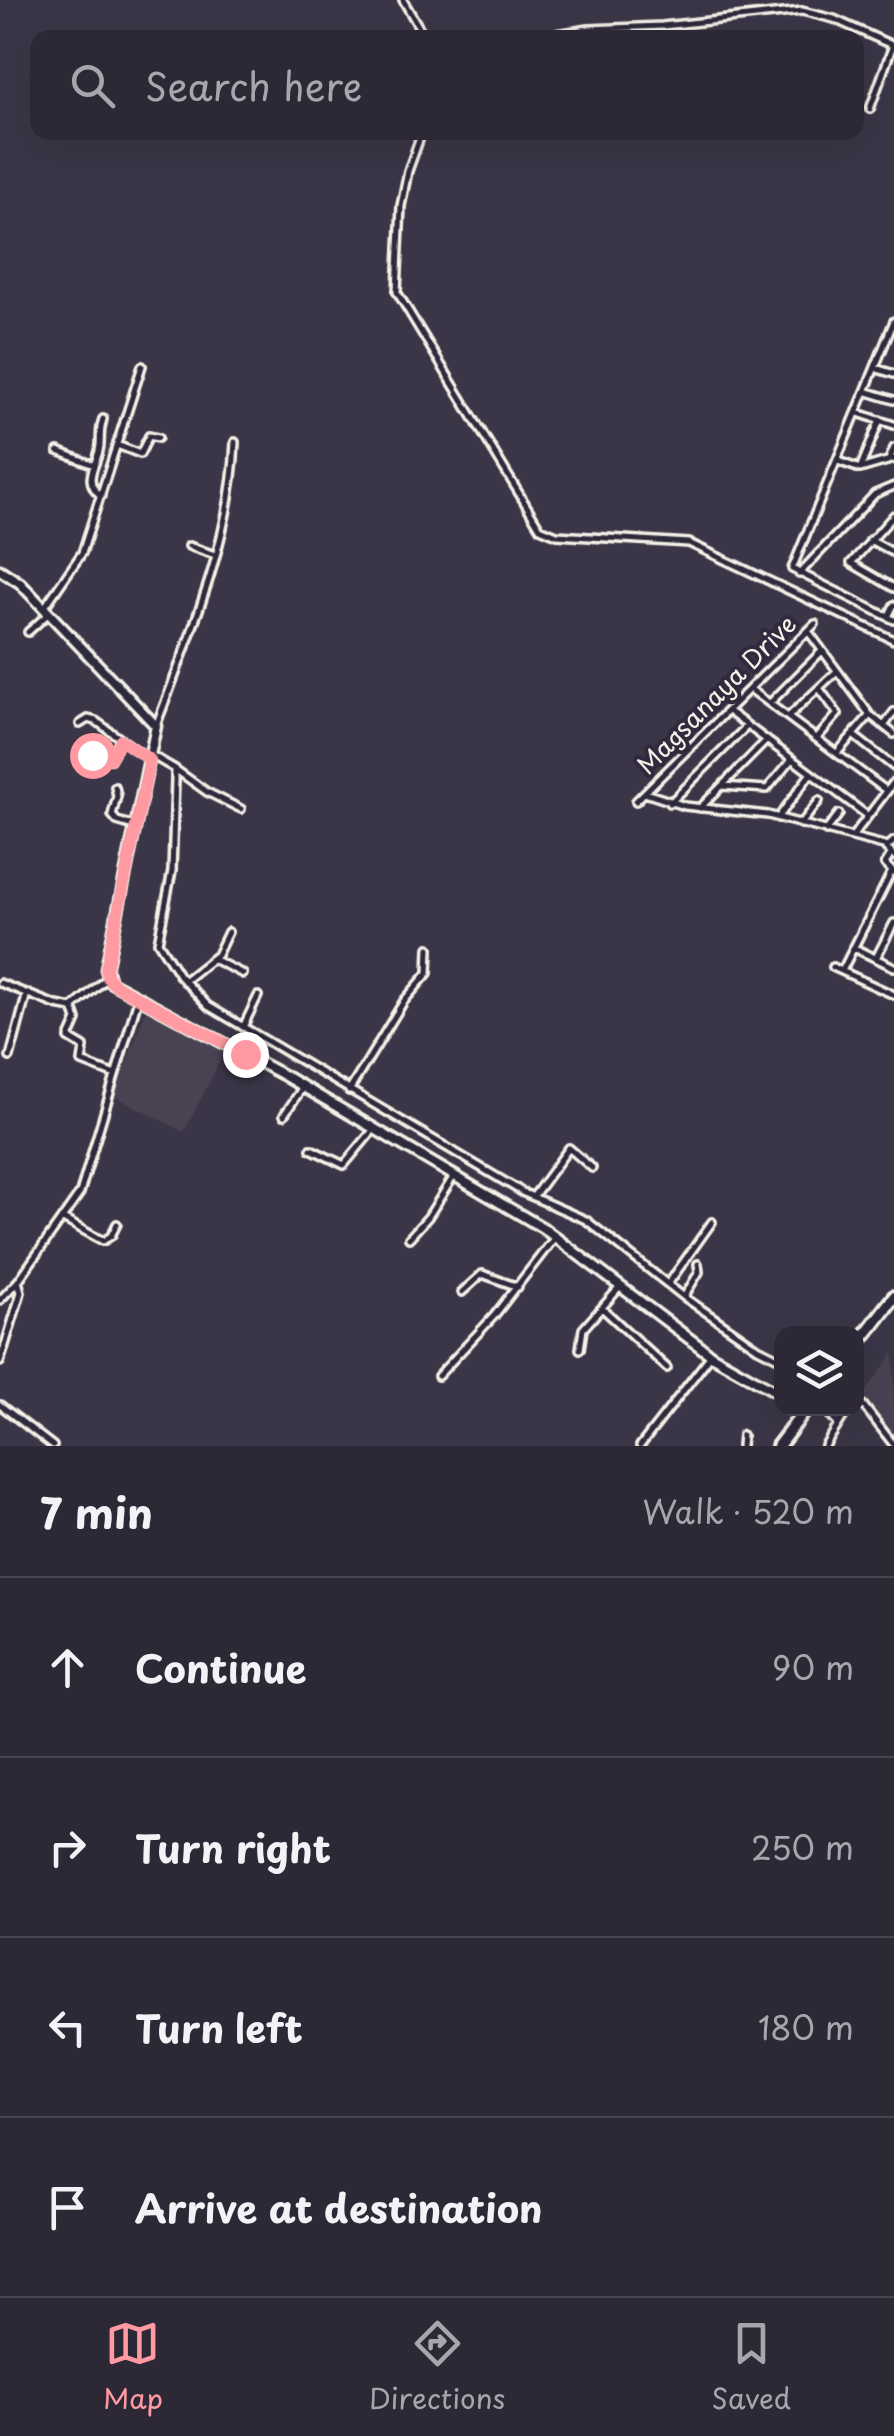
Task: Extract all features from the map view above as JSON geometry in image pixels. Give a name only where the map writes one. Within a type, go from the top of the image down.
[{"type":"highway","points":[[864,1336],[894,1297]]},
{"type":"highway","points":[[778,1446],[802,1416]]},
{"type":"street","points":[[403,0],[420,30]]},
{"type":"street","points":[[582,30],[802,11],[834,18],[860,30]]},
{"type":"street","points":[[864,32],[894,46],[870,109]]},
{"type":"street","points":[[419,140],[403,192],[398,292],[540,528],[556,535],[689,543],[894,640]]},
{"type":"street","points":[[894,323],[792,569],[891,619],[894,605]]},
{"type":"street","points":[[885,346],[894,349]]},
{"type":"street","points":[[28,632],[81,556],[142,366]]},
{"type":"street","points":[[877,368],[894,374]]},
{"type":"street","points":[[867,391],[894,400]]},
{"type":"street","points":[[858,413],[894,425]]},
{"type":"street","points":[[101,496],[90,482],[103,419]]},
{"type":"street","points":[[860,469],[880,420]]},
{"type":"street","points":[[117,445],[140,454],[149,436],[158,438]]},
{"type":"street","points":[[235,442],[216,555],[193,633],[156,726],[106,969],[108,978],[303,1086],[556,1236],[711,1355],[774,1390]]},
{"type":"street","points":[[838,461],[860,469],[892,460],[894,448]]},
{"type":"street","points":[[58,452],[94,465]]},
{"type":"street","points":[[799,574],[875,494],[894,486]]},
{"type":"street","points":[[894,516],[851,564],[894,588]]},
{"type":"street","points":[[870,540],[894,553]]},
{"type":"street","points":[[189,546],[216,555]]},
{"type":"street","points":[[0,570],[20,583],[156,726]]},
{"type":"street","name":"Magsanaya Drive","points":[[636,801],[815,624]]},
{"type":"street","points":[[808,632],[870,716],[894,734]]},
{"type":"street","points":[[770,703],[822,651]]},
{"type":"street","points":[[788,717],[837,671]]},
{"type":"street","points":[[817,738],[838,714],[819,688]]},
{"type":"street","points":[[750,689],[887,790]]},
{"type":"street","points":[[728,711],[868,816]]},
{"type":"street","points":[[884,726],[894,712]]},
{"type":"street","points":[[837,753],[870,716]]},
{"type":"street","points":[[80,724],[91,719],[241,809]]},
{"type":"street","points":[[670,803],[748,726]]},
{"type":"street","points":[[853,735],[894,767]]},
{"type":"street","points":[[92,755],[110,759],[121,740]]},
{"type":"street","points":[[700,808],[767,740]]},
{"type":"street","points":[[722,786],[766,789],[792,759]]},
{"type":"street","points":[[175,769],[173,858],[159,947],[208,1006],[533,1197],[586,1220],[684,1297],[774,1356]]},
{"type":"street","points":[[778,818],[811,773]]},
{"type":"street","points":[[852,837],[894,782]]},
{"type":"street","points":[[115,786],[114,818],[137,826]]},
{"type":"street","points":[[645,793],[670,803],[752,812],[887,846],[892,856],[885,864],[893,872],[842,971]]},
{"type":"street","points":[[801,824],[819,800]]},
{"type":"street","points":[[826,830],[839,814]]},
{"type":"street","points":[[887,846],[894,841]]},
{"type":"street","points":[[876,958],[894,923]]},
{"type":"street","points":[[184,981],[213,959],[228,932]]},
{"type":"street","points":[[349,1091],[404,1000],[428,972],[428,948]]},
{"type":"street","points":[[854,948],[894,967]]},
{"type":"street","points":[[213,959],[242,974]]},
{"type":"street","points":[[833,967],[894,995]]},
{"type":"street","points":[[72,1008],[108,978]]},
{"type":"street","points":[[0,983],[72,1008],[77,1020],[69,1038],[84,1047],[82,1062],[114,1076]]},
{"type":"street","points":[[10,1057],[27,993]]},
{"type":"street","points":[[243,1027],[258,996]]},
{"type":"street","points":[[0,1300],[18,1282],[83,1186],[139,998]]},
{"type":"street","points":[[284,1115],[303,1086]]},
{"type":"street","points":[[311,1149],[344,1166],[374,1128]]},
{"type":"street","points":[[533,1197],[569,1148],[592,1168]]},
{"type":"street","points":[[408,1238],[454,1176]]},
{"type":"street","points":[[62,1219],[103,1240],[117,1224]]},
{"type":"street","points":[[668,1284],[712,1222]]},
{"type":"street","points":[[438,1376],[518,1287],[556,1236]]},
{"type":"street","points":[[684,1297],[698,1272],[698,1264]]},
{"type":"street","points":[[462,1292],[482,1274],[518,1287]]},
{"type":"street","points":[[0,1362],[22,1292],[18,1282]]},
{"type":"street","points":[[580,1349],[580,1334],[620,1287]]},
{"type":"street","points":[[603,1309],[667,1368]]},
{"type":"street","points":[[640,1446],[711,1355]]},
{"type":"street","points":[[0,1405],[53,1446]]},
{"type":"street","points":[[864,1406],[894,1446]]},
{"type":"street","points":[[830,1416],[838,1424]]},
{"type":"street","points":[[824,1446],[844,1416]]},
{"type":"street","points":[[741,1446],[742,1435]]},
{"type":"shaded area","points":[[148,1005],[227,1047],[184,1132],[114,1096]]},
{"type":"shaded area","points":[[894,1353],[894,1439],[864,1402],[864,1393]]},
{"type":"route","points":[[92,755],[110,759],[121,740],[150,760],[106,969],[108,978],[116,986],[245,1054]]}]
